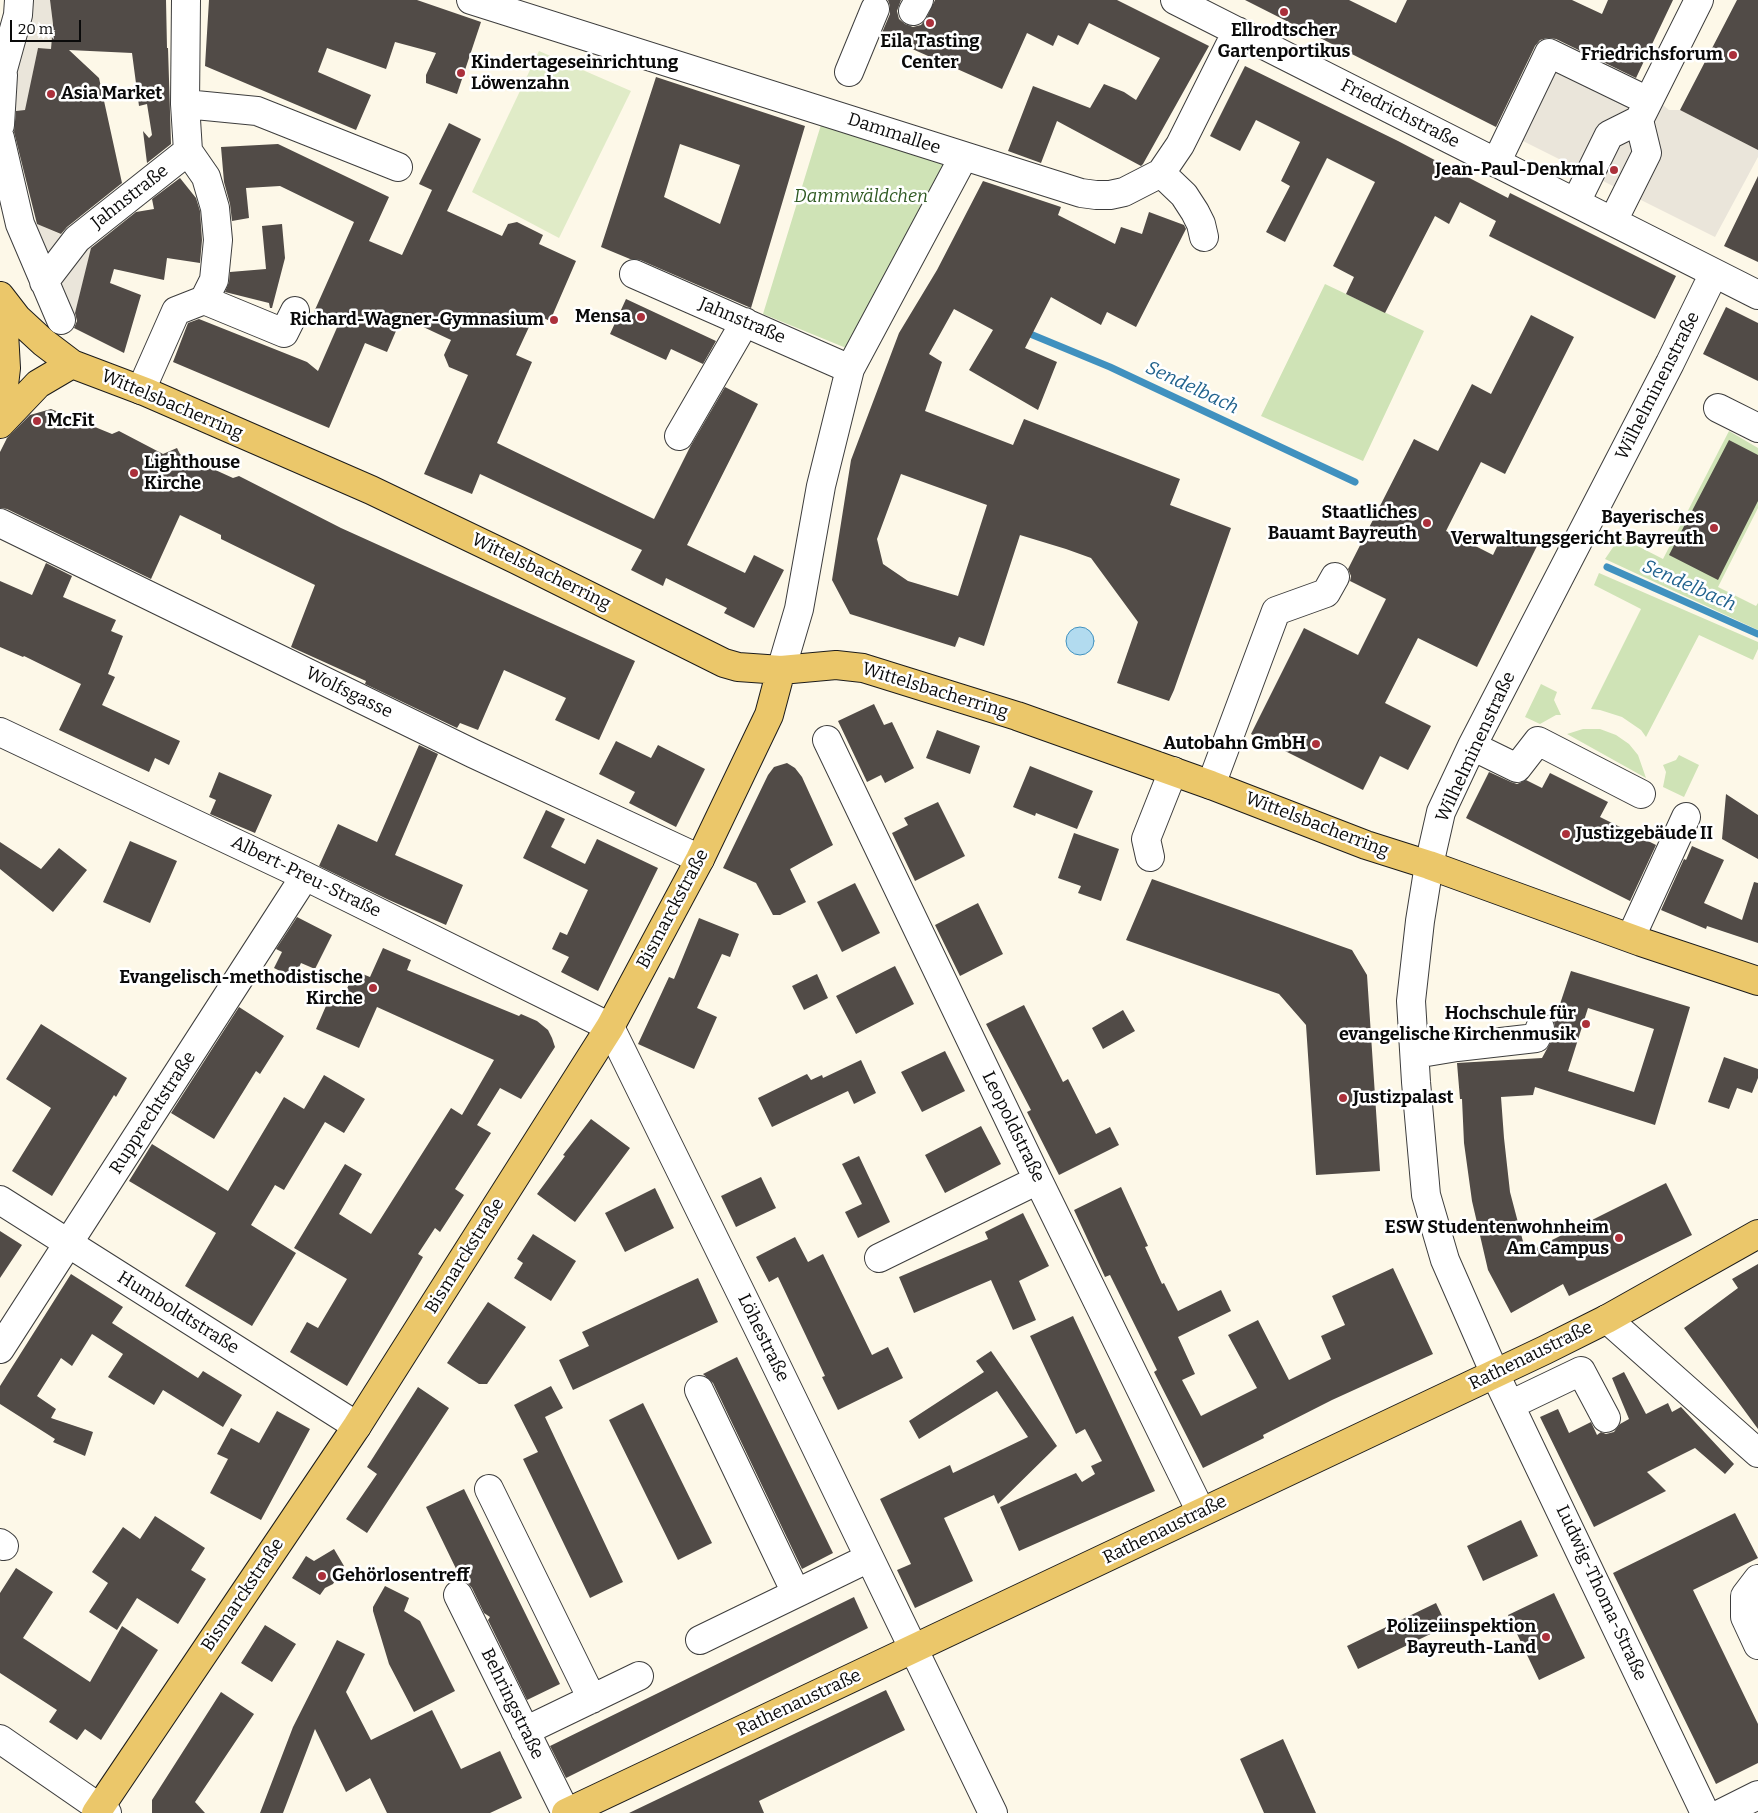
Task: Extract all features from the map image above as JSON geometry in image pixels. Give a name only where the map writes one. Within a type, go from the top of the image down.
[{"type":"main road","name":"Wittelsbacherring","points":[[0,296],[24,324],[43,342],[72,364],[142,390],[371,490],[724,663],[782,670],[836,665],[863,668],[1016,716],[1174,771],[1366,845],[1429,865],[1630,937],[1758,980]]},
{"type":"main road","points":[[0,314],[4,332],[6,368],[0,419]]},
{"type":"main road","points":[[0,424],[38,384],[72,364]]},
{"type":"main road","name":"Bismarckstraße","points":[[101,1811],[357,1426],[610,1027],[700,859],[769,715],[782,670]]},
{"type":"main road","name":"Rathenaustraße","points":[[566,1813],[1495,1374],[1607,1319],[1758,1234]]},
{"type":"street","points":[[0,125],[1,77],[18,15],[19,0]]},
{"type":"street","points":[[142,390],[176,312],[204,300],[214,280],[218,240],[215,208],[206,177],[188,151],[185,104],[186,0]]},
{"type":"street","name":"Dammallee","points":[[471,0],[1081,193],[1096,195],[1124,192],[1161,173],[1180,145],[1237,31]]},
{"type":"street","name":"Friedrichstraße","points":[[1175,0],[1758,295]]},
{"type":"street","points":[[1576,202],[1609,135],[1643,111],[1699,0]]},
{"type":"street","points":[[849,72],[875,9]]},
{"type":"street","points":[[1496,163],[1549,52],[1643,111]]},
{"type":"street","points":[[185,104],[257,111],[398,167]]},
{"type":"street","points":[[1613,221],[1647,153],[1643,111]]},
{"type":"street","points":[[0,138],[20,224],[61,320]]},
{"type":"street","name":"Jahnstraße","points":[[44,282],[77,239],[188,151]]},
{"type":"street","points":[[782,670],[799,609],[821,486],[850,369],[964,156]]},
{"type":"street","points":[[1161,173],[1184,196],[1195,212],[1201,224],[1204,237]]},
{"type":"street","name":"Wilhelminenstraße","points":[[1495,1374],[1445,1260],[1426,1195],[1411,1002],[1429,865],[1441,812],[1472,746],[1670,363],[1714,272]]},
{"type":"street","name":"Jahnstraße","points":[[634,274],[850,369]]},
{"type":"street","points":[[204,300],[284,333],[295,311]]},
{"type":"street","points":[[679,436],[745,322]]},
{"type":"street","points":[[1718,408],[1758,428]]},
{"type":"street","name":"Wolfsgasse","points":[[0,523],[474,754],[700,859]]},
{"type":"street","points":[[1211,785],[1276,611],[1326,593],[1335,577]]},
{"type":"street","name":"Albert-Preu-Straße","points":[[0,732],[305,876],[610,1027]]},
{"type":"street","name":"Leopoldstraße","points":[[827,740],[1038,1180],[1201,1512]]},
{"type":"street","points":[[1472,746],[1517,768],[1538,741],[1641,794]]},
{"type":"street","points":[[1150,857],[1146,839],[1174,771]]},
{"type":"street","points":[[1630,937],[1686,818]]},
{"type":"street","name":"Rupprechtstraße","points":[[0,1348],[305,876]]},
{"type":"street","name":"Löhestraße","points":[[610,1027],[764,1338],[992,1813]]},
{"type":"street","points":[[1414,1054],[1536,1038],[1540,1028]]},
{"type":"street","points":[[878,1258],[1038,1180]]},
{"type":"street","name":"Humboldtstraße","points":[[0,1200],[357,1426]]},
{"type":"street","points":[[1607,1319],[1758,1453]]},
{"type":"street","points":[[1510,1405],[1581,1371],[1606,1418]]},
{"type":"street","name":"Ludwig-Thoma-Straße","points":[[1495,1374],[1705,1813]]},
{"type":"street","points":[[699,1390],[796,1593]]},
{"type":"street","points":[[489,1490],[592,1699]]},
{"type":"street","points":[[700,1640],[869,1558]]},
{"type":"street","points":[[1758,1579],[1745,1596],[1745,1617],[1758,1645]]},
{"type":"street","name":"Behringstraße","points":[[458,1595],[566,1813]]},
{"type":"street","points":[[525,1731],[638,1676]]},
{"type":"street","points":[[0,1739],[101,1811]]},
{"type":"street","points":[[1722,1813],[1758,1795]]},
{"type":"green space","points":[[539,51],[631,91],[559,238],[472,192]]},
{"type":"green space","name":"Dammwäldchen","points":[[824,115],[948,160],[851,350],[763,314]]},
{"type":"green space","points":[[1325,284],[1424,331],[1363,461],[1261,416]]},
{"type":"green space","points":[[1729,431],[1758,448],[1758,508],[1718,587],[1756,606],[1758,603],[1758,630],[1605,559],[1620,537],[1663,559]]},
{"type":"green space","points":[[1599,573],[1758,642],[1758,649],[1753,660],[1699,635],[1646,737],[1641,730],[1622,717],[1591,709],[1641,609],[1594,585]]},
{"type":"green space","points":[[1541,684],[1557,692],[1554,700],[1561,715],[1556,715],[1540,724],[1525,717]]},
{"type":"green space","points":[[1583,729],[1600,729],[1616,735],[1629,744],[1638,755],[1646,778],[1567,734]]},
{"type":"green space","points":[[1679,755],[1699,765],[1684,797],[1663,787],[1666,772],[1663,765],[1676,760]]},
{"type":"shaded area","points":[[7,0],[50,0],[53,24],[51,49],[38,48],[32,78],[31,109],[5,114],[18,156],[24,218],[62,235],[92,245],[72,327],[61,320],[39,295],[27,265],[0,171],[0,31]]},
{"type":"shaded area","points":[[1545,40],[1605,69],[1651,95],[1669,110],[1680,110],[1758,150],[1758,157],[1715,237],[1501,130]]},
{"type":"water","points":[[1080,627],[1090,631],[1094,641],[1090,651],[1080,655],[1070,651],[1066,641],[1070,631]]},
{"type":"building","points":[[50,0],[166,0],[171,144],[147,163],[143,131],[149,138],[152,135],[147,104],[139,106],[132,53],[69,50],[99,78],[122,183],[67,227],[61,234],[37,224],[14,132],[16,111],[25,110],[38,48],[51,49],[53,24]]},
{"type":"building","points":[[209,0],[417,0],[481,22],[457,94],[426,83],[426,75],[436,53],[395,42],[386,69],[327,48],[318,72],[371,95],[356,130],[205,66]]},
{"type":"building","points":[[888,0],[901,0],[897,11],[899,19],[913,27],[921,25],[926,19],[935,0],[1117,0],[1209,46],[1141,166],[1057,121],[1041,163],[1008,151],[1033,86],[1090,108],[1104,84],[1124,92],[1136,100],[1160,58],[1089,23],[1078,45],[1058,35],[1053,46],[1027,33],[1002,89],[881,35],[890,14]]},
{"type":"building","points":[[1245,0],[1349,0],[1396,23],[1407,0],[1572,0],[1602,14],[1608,0],[1673,0],[1636,78],[1556,39],[1547,38],[1540,40],[1535,46],[1496,127]]},
{"type":"building","name":"Friedrichsforum","points":[[1737,0],[1758,0],[1758,150],[1680,110]]},
{"type":"building","points":[[1245,66],[1398,141],[1508,198],[1510,193],[1676,276],[1655,319],[1489,236],[1496,221],[1460,202],[1449,224],[1435,216],[1385,313],[1346,294],[1354,277],[1333,266],[1375,182],[1327,158],[1285,242],[1266,232],[1290,186],[1281,181],[1300,142],[1256,120],[1240,151],[1210,136]]},
{"type":"building","points":[[656,77],[805,126],[751,308],[640,260],[630,259],[601,247]],"holes":[[[680,144],[740,165],[720,224],[664,197]]]},
{"type":"building","points":[[449,123],[481,139],[447,211],[502,236],[508,224],[517,222],[543,235],[539,244],[576,261],[550,321],[535,314],[516,355],[532,362],[497,443],[654,519],[690,447],[725,387],[758,404],[687,545],[745,573],[754,555],[784,570],[754,628],[724,613],[727,608],[666,578],[663,586],[631,570],[642,550],[480,474],[472,494],[424,474],[468,375],[449,367],[444,355],[451,340],[402,317],[387,352],[365,343],[329,428],[173,362],[188,323],[199,319],[307,362],[318,371],[339,323],[314,312],[354,222],[280,186],[246,188],[249,218],[232,221],[224,182],[221,147],[278,144],[389,197],[369,241],[402,255],[432,190],[419,184]]},
{"type":"building","points":[[1758,176],[1758,262],[1724,246]]},
{"type":"building","points":[[180,178],[196,198],[200,211],[202,240],[200,263],[167,258],[164,280],[114,269],[110,283],[141,295],[124,353],[74,328],[77,321],[75,313],[91,248],[136,212],[154,209],[152,199]]},
{"type":"building","points":[[983,181],[1061,207],[1058,215],[1115,244],[1121,227],[1142,234],[1149,212],[1184,225],[1186,229],[1136,327],[1107,312],[1101,325],[1051,297],[1025,348],[1057,362],[1038,410],[969,370],[993,330],[954,309],[929,354],[942,362],[925,411],[1013,445],[1024,419],[1180,479],[1170,505],[1231,528],[1169,701],[1117,683],[1138,622],[1091,558],[1020,535],[984,646],[959,637],[955,647],[850,614],[832,580],[851,460],[899,333],[937,270]],"holes":[[[901,474],[987,505],[958,596],[908,581],[883,564],[877,539]]]},
{"type":"building","points":[[282,224],[285,258],[272,308],[270,308],[269,303],[225,292],[230,272],[266,269],[262,226]]},
{"type":"building","name":"Mensa","points":[[626,299],[716,341],[703,364],[671,349],[666,360],[610,334]]},
{"type":"building","points":[[1726,307],[1758,323],[1758,381],[1703,354]]},
{"type":"building","name":"Staatliches Bauamt Bayreuth","points":[[1531,315],[1574,337],[1505,474],[1481,462],[1446,531],[1493,555],[1506,528],[1538,544],[1477,667],[1418,638],[1385,703],[1431,726],[1408,770],[1380,756],[1363,790],[1251,734],[1304,628],[1358,655],[1386,599],[1350,581],[1351,576],[1348,569],[1414,439],[1438,451],[1472,384],[1491,394]]},
{"type":"building","points":[[51,409],[112,434],[119,431],[163,454],[177,448],[180,454],[233,478],[239,476],[341,528],[635,661],[599,740],[555,720],[566,698],[504,670],[478,730],[460,723],[457,728],[365,684],[366,681],[291,647],[315,585],[221,539],[221,535],[180,515],[151,579],[7,509],[0,508],[0,452],[7,438],[30,415]]},
{"type":"building","name":"Bayerisches Verwaltungsgericht Bayreuth","points":[[1729,440],[1758,455],[1758,501],[1718,580],[1669,555]]},
{"type":"building","points":[[46,563],[72,576],[63,597],[116,620],[111,631],[123,636],[108,674],[115,677],[102,705],[180,741],[169,765],[155,758],[149,772],[59,730],[81,684],[24,656],[0,647],[0,581],[32,595]]},
{"type":"building","points":[[874,704],[884,725],[892,722],[914,768],[885,783],[881,775],[867,782],[838,721]]},
{"type":"building","points":[[937,730],[980,746],[970,774],[926,758]]},
{"type":"building","points":[[616,741],[651,758],[658,745],[705,769],[676,827],[629,803],[635,792],[599,774]]},
{"type":"building","points":[[419,745],[438,754],[395,855],[463,885],[446,925],[319,866],[338,824],[377,842]]},
{"type":"building","points":[[787,763],[795,768],[802,777],[833,845],[790,869],[806,902],[780,915],[773,915],[756,883],[723,868],[768,775],[774,767]]},
{"type":"building","points":[[1030,766],[1093,791],[1077,829],[1036,813],[1035,816],[1013,807]]},
{"type":"building","points":[[219,772],[272,795],[255,833],[210,814],[216,800],[209,797]]},
{"type":"building","name":"Justizgebäude II","points":[[1489,772],[1517,784],[1526,780],[1542,788],[1550,773],[1608,802],[1600,817],[1656,845],[1630,901],[1466,818]]},
{"type":"building","points":[[1726,794],[1758,815],[1758,859],[1722,839]]},
{"type":"building","points":[[938,802],[965,856],[915,881],[892,833],[908,825],[904,818]]},
{"type":"building","points":[[546,810],[565,819],[551,847],[585,864],[597,839],[658,868],[598,991],[561,972],[569,957],[552,949],[560,932],[567,935],[588,890],[523,858]]},
{"type":"building","points":[[1074,833],[1119,849],[1101,901],[1078,893],[1081,886],[1058,878]]},
{"type":"building","points":[[130,841],[177,861],[150,923],[103,902]]},
{"type":"building","points":[[0,842],[41,869],[59,848],[87,870],[53,912],[0,869]]},
{"type":"building","points":[[1692,846],[1724,860],[1704,903],[1742,920],[1754,882],[1758,883],[1758,943],[1707,926],[1706,929],[1661,910],[1684,859],[1686,860]]},
{"type":"building","name":"Justizpalast","points":[[1152,879],[1352,950],[1367,975],[1380,1171],[1316,1175],[1306,1025],[1279,994],[1126,940]]},
{"type":"building","points":[[855,883],[880,933],[842,952],[817,902]]},
{"type":"building","points":[[978,903],[1003,954],[960,976],[935,925]]},
{"type":"building","points":[[297,917],[332,935],[315,969],[301,963],[294,978],[274,968],[282,952],[276,949]]},
{"type":"building","points":[[699,918],[739,934],[730,957],[722,954],[697,1008],[717,1017],[694,1069],[638,1044],[669,977],[674,979]]},
{"type":"building","points":[[383,948],[411,960],[407,970],[519,1016],[521,1014],[537,1021],[548,1030],[555,1047],[521,1099],[500,1088],[477,1125],[491,1133],[455,1189],[464,1195],[440,1232],[435,1228],[418,1254],[423,1257],[347,1386],[290,1352],[307,1322],[318,1328],[347,1279],[294,1248],[345,1164],[362,1174],[339,1214],[371,1234],[451,1108],[462,1115],[494,1060],[377,1007],[359,1048],[316,1029],[329,999],[340,1004],[355,971],[370,977]]},
{"type":"building","points":[[895,966],[914,1004],[856,1034],[836,996]]},
{"type":"building","points":[[1571,971],[1690,1007],[1655,1125],[1535,1087],[1533,1095],[1501,1097],[1510,1192],[1526,1253],[1666,1183],[1692,1235],[1569,1296],[1563,1284],[1511,1313],[1488,1270],[1472,1201],[1464,1143],[1462,1099],[1460,1099],[1457,1063],[1542,1058],[1555,1034],[1554,1022]],"holes":[[[1588,1008],[1654,1029],[1634,1092],[1568,1071]]]},
{"type":"building","points":[[817,974],[828,998],[804,1010],[792,986]]},
{"type":"building","points":[[1024,1005],[1063,1082],[1068,1079],[1096,1134],[1110,1127],[1119,1145],[1059,1175],[1027,1112],[1031,1110],[986,1024]]},
{"type":"building","points":[[239,1007],[284,1036],[260,1074],[256,1071],[214,1139],[171,1113]]},
{"type":"building","points":[[1123,1010],[1135,1031],[1103,1049],[1092,1028]]},
{"type":"building","points":[[41,1024],[127,1078],[116,1097],[114,1095],[52,1196],[12,1171],[51,1108],[6,1079]]},
{"type":"building","points":[[945,1051],[965,1091],[922,1112],[901,1072]]},
{"type":"building","points":[[1724,1057],[1758,1069],[1758,1078],[1752,1093],[1737,1088],[1729,1109],[1708,1102]]},
{"type":"building","points":[[861,1060],[876,1093],[854,1104],[848,1091],[772,1127],[758,1098],[807,1074],[811,1080],[822,1075],[823,1078]]},
{"type":"building","points":[[324,1075],[365,1099],[344,1133],[325,1122],[284,1190],[275,1185],[251,1225],[296,1253],[252,1326],[185,1286],[216,1233],[129,1181],[152,1144],[228,1191],[284,1097],[304,1109]]},
{"type":"building","points":[[591,1119],[630,1148],[575,1222],[537,1194],[565,1156],[563,1155]]},
{"type":"building","points":[[981,1126],[1001,1164],[945,1193],[925,1155]]},
{"type":"building","points":[[859,1156],[890,1222],[858,1238],[845,1212],[862,1204],[842,1164]]},
{"type":"building","points":[[761,1177],[776,1208],[736,1227],[721,1196]]},
{"type":"building","points":[[1121,1187],[1148,1246],[1145,1247],[1162,1284],[1164,1283],[1178,1311],[1221,1290],[1231,1311],[1178,1337],[1195,1374],[1182,1380],[1201,1416],[1257,1388],[1228,1335],[1258,1320],[1289,1380],[1331,1359],[1321,1336],[1345,1325],[1332,1296],[1393,1268],[1433,1354],[1332,1400],[1263,1435],[1264,1438],[1203,1468],[1154,1372],[1157,1370],[1110,1275],[1105,1277],[1074,1210]]},
{"type":"building","points":[[655,1188],[674,1228],[625,1252],[605,1213]]},
{"type":"building","points":[[1023,1213],[1049,1266],[1019,1281],[1036,1320],[1013,1330],[991,1280],[914,1313],[899,1277],[988,1239],[985,1232]]},
{"type":"building","points":[[0,1231],[22,1245],[0,1278]]},
{"type":"building","points":[[533,1234],[576,1261],[551,1301],[514,1278],[523,1263],[517,1259]]},
{"type":"building","points":[[795,1237],[808,1262],[823,1254],[872,1355],[888,1347],[903,1378],[838,1410],[822,1377],[825,1376],[778,1277],[769,1282],[756,1257]]},
{"type":"building","points":[[1758,1264],[1758,1429],[1684,1328],[1738,1288],[1732,1279]]},
{"type":"building","points":[[71,1274],[123,1307],[112,1323],[198,1378],[203,1371],[242,1395],[223,1427],[163,1390],[154,1405],[108,1377],[123,1354],[92,1334],[72,1366],[61,1358],[37,1396],[56,1409],[51,1418],[93,1432],[85,1456],[53,1442],[55,1439],[0,1404],[0,1386]]},
{"type":"building","points":[[698,1278],[718,1322],[573,1390],[559,1360],[589,1346],[582,1332]]},
{"type":"building","points":[[488,1302],[526,1327],[487,1384],[479,1384],[447,1363]]},
{"type":"building","points":[[1073,1316],[1155,1491],[1019,1551],[1000,1507],[1076,1473],[1082,1482],[1095,1474],[1091,1466],[1102,1461],[1085,1429],[1076,1434],[1030,1336]]},
{"type":"building","points":[[991,1351],[1057,1446],[998,1504],[994,1495],[944,1518],[973,1581],[915,1608],[897,1570],[911,1564],[880,1499],[950,1465],[953,1473],[1028,1437],[997,1391],[919,1439],[909,1421],[984,1372],[976,1361]]},
{"type":"building","points":[[737,1357],[833,1553],[802,1569],[713,1383],[703,1374]]},
{"type":"building","points":[[1624,1372],[1646,1414],[1668,1403],[1672,1412],[1681,1407],[1734,1464],[1725,1474],[1695,1448],[1647,1472],[1666,1491],[1594,1527],[1540,1417],[1558,1409],[1569,1433],[1591,1422],[1597,1435],[1601,1432],[1606,1434],[1614,1432],[1620,1424],[1629,1419],[1612,1378]]},
{"type":"building","points":[[551,1386],[563,1408],[545,1417],[623,1582],[590,1598],[523,1459],[538,1452],[514,1405]]},
{"type":"building","points":[[418,1387],[449,1408],[367,1533],[346,1519],[377,1474],[367,1467]]},
{"type":"building","points":[[643,1403],[712,1543],[678,1560],[609,1420]]},
{"type":"building","points":[[277,1411],[310,1429],[261,1520],[210,1493],[228,1459],[217,1454],[231,1428],[259,1443]]},
{"type":"building","points":[[464,1489],[560,1684],[527,1700],[488,1620],[490,1617],[484,1613],[472,1588],[467,1582],[462,1581],[426,1507]]},
{"type":"building","points":[[1735,1513],[1758,1558],[1693,1590],[1758,1724],[1758,1763],[1716,1784],[1613,1573]]},
{"type":"building","points":[[155,1516],[205,1548],[191,1570],[206,1579],[178,1624],[137,1598],[117,1630],[89,1612],[108,1583],[92,1572],[123,1527],[140,1539]]},
{"type":"building","points":[[1521,1520],[1538,1556],[1483,1581],[1467,1546]]},
{"type":"building","points":[[334,1549],[344,1566],[333,1584],[325,1588],[320,1595],[292,1578],[306,1556],[314,1561]]},
{"type":"building","points":[[16,1568],[53,1592],[23,1638],[90,1682],[122,1626],[158,1650],[101,1740],[85,1729],[77,1740],[49,1722],[57,1710],[0,1673],[0,1593]]},
{"type":"building","points":[[385,1586],[409,1598],[404,1611],[420,1621],[455,1691],[414,1712],[389,1664],[373,1611],[373,1607]]},
{"type":"building","name":"Polizeiinspektion Bayreuth-Land","points":[[1554,1593],[1585,1658],[1539,1680],[1508,1615]]},
{"type":"building","points":[[854,1597],[868,1628],[566,1778],[550,1746]]},
{"type":"building","points":[[1436,1603],[1447,1626],[1358,1669],[1347,1646]]},
{"type":"building","points":[[265,1625],[296,1644],[272,1682],[241,1663]]},
{"type":"building","points":[[337,1640],[365,1654],[346,1692],[371,1740],[432,1710],[461,1769],[500,1751],[522,1798],[490,1813],[387,1813],[370,1778],[346,1792],[315,1729],[283,1813],[260,1813],[293,1727]]},
{"type":"building","points":[[886,1690],[905,1730],[759,1801],[764,1813],[629,1813]]},
{"type":"building","points":[[221,1692],[254,1714],[195,1802],[205,1813],[152,1813],[152,1800]]},
{"type":"building","points":[[1283,1739],[1316,1813],[1264,1813],[1240,1759]]},
{"type":"waterway","name":"Sendelbach","points":[[1023,331],[1110,367],[1355,482]]},
{"type":"waterway","name":"Sendelbach","points":[[1607,567],[1758,634]]},
{"type":"place","name":"Ellrodtscher Gartenportikus","points":[[1284,12]]},
{"type":"place","name":"Eila Tasting Center","points":[[930,23]]},
{"type":"place","name":"Friedrichsforum","points":[[1733,55]]},
{"type":"place","name":"Kindertageseinrichtung Löwenzahn","points":[[461,73]]},
{"type":"place","name":"Asia Market","points":[[51,94]]},
{"type":"place","name":"Jean-Paul-Denkmal","points":[[1614,170]]},
{"type":"place","name":"Mensa","points":[[641,317]]},
{"type":"place","name":"Richard-Wagner-Gymnasium","points":[[554,320]]},
{"type":"place","name":"McFit","points":[[37,421]]},
{"type":"place","name":"Lighthouse Kirche","points":[[134,473]]},
{"type":"place","name":"Staatliches Bauamt Bayreuth","points":[[1427,523]]},
{"type":"place","name":"Bayerisches Verwaltungsgericht Bayreuth","points":[[1714,528]]},
{"type":"place","name":"Autobahn GmbH","points":[[1316,744]]},
{"type":"place","name":"Justizgebäude II","points":[[1566,834]]},
{"type":"place","name":"Evangelisch-methodistische Kirche","points":[[373,988]]},
{"type":"place","name":"Hochschule für evangelische Kirchenmusik","points":[[1586,1024]]},
{"type":"place","name":"Justizpalast","points":[[1343,1098]]},
{"type":"place","name":"ESW Studentenwohnheim Am Campus","points":[[1619,1238]]},
{"type":"place","name":"Gehörlosentreff","points":[[322,1576]]},
{"type":"place","name":"Polizeiinspektion Bayreuth-Land","points":[[1546,1637]]}]
